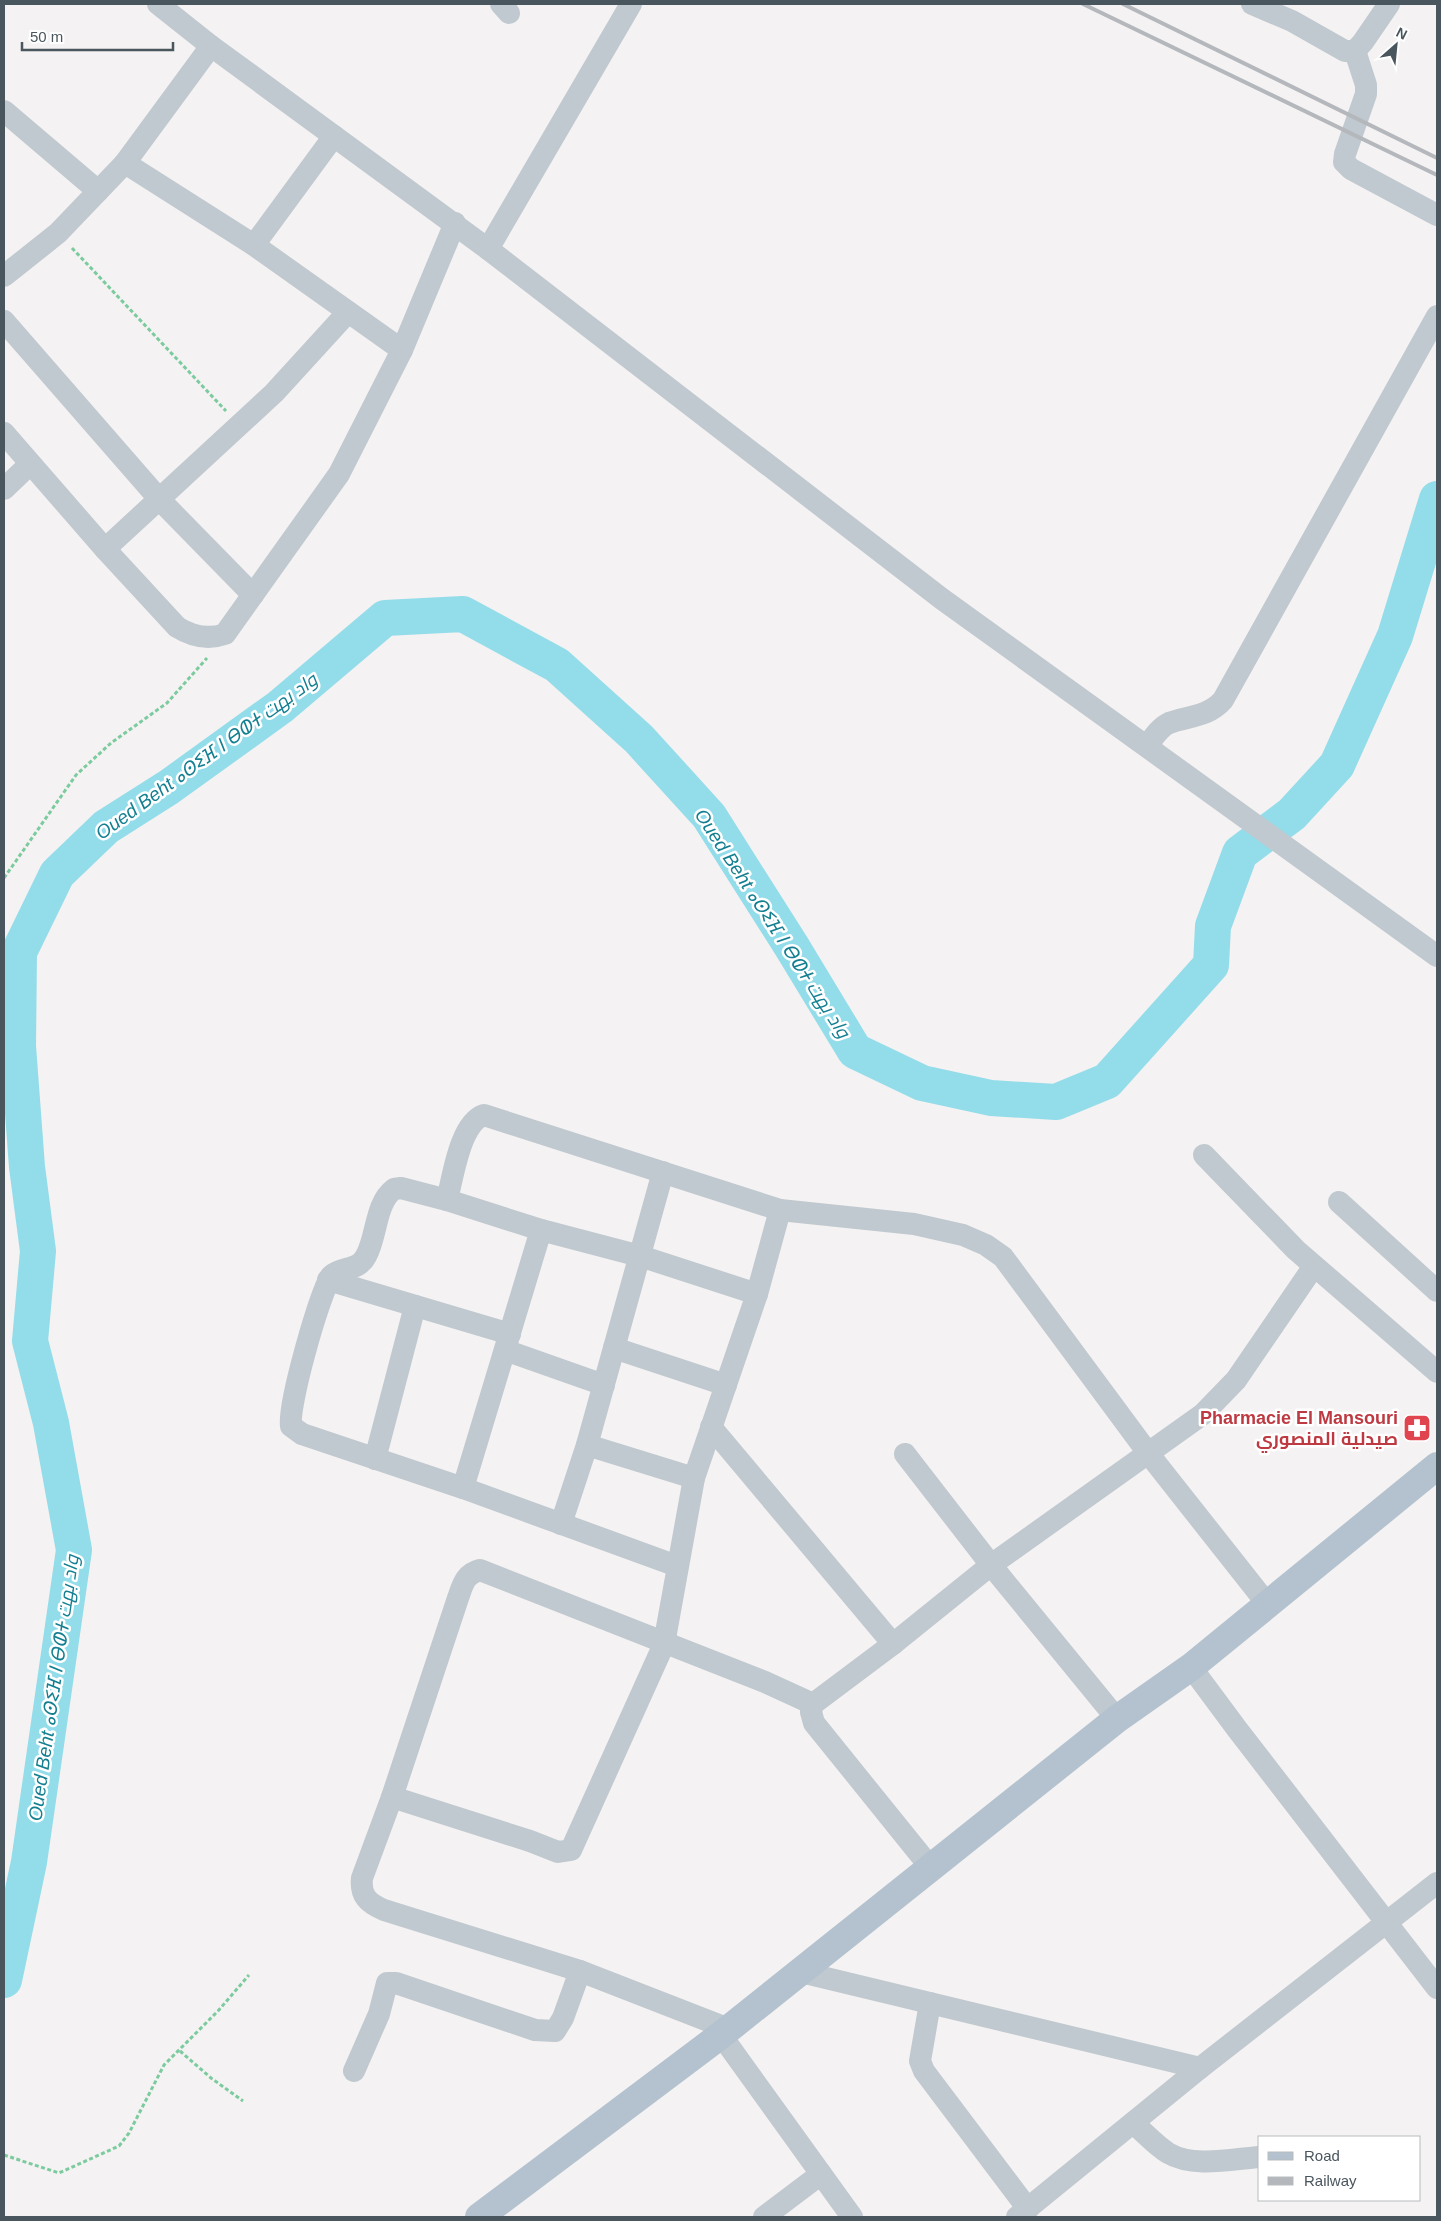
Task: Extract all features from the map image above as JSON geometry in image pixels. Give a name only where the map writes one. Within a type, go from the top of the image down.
[{"type":"main road","points":[[479,2217],[725,2032],[1118,1720],[1191,1667],[1437,1466]]},
{"type":"street","points":[[160,4],[211,46],[488,249],[942,599],[1185,772],[1437,956]]},
{"type":"street","points":[[488,249],[631,4]]},
{"type":"street","points":[[1252,4],[1292,21],[1346,51],[1355,51],[1364,42],[1388,4]]},
{"type":"street","points":[[4,276],[58,233],[125,163],[211,46]]},
{"type":"street","points":[[1355,51],[1366,85],[1366,94],[1345,154],[1344,162],[1351,169],[1437,215]]},
{"type":"street","points":[[4,111],[98,191]]},
{"type":"street","points":[[254,245],[334,136]]},
{"type":"street","points":[[125,163],[254,245],[402,350]]},
{"type":"street","points":[[4,433],[104,549],[177,627],[187,634],[203,638],[214,638],[225,634],[339,474],[402,350],[455,224]]},
{"type":"street","points":[[104,549],[160,500],[274,393],[348,312]]},
{"type":"street","points":[[1147,746],[1164,726],[1198,716],[1216,707],[1223,700],[1437,316]]},
{"type":"street","points":[[4,321],[160,500],[253,595]]},
{"type":"street","points":[[4,489],[30,464]]},
{"type":"street","points":[[446,1200],[466,1130],[478,1117],[484,1115],[780,1210],[914,1224],[963,1234],[986,1245],[1003,1257],[1148,1453],[1268,1605]]},
{"type":"street","points":[[1204,1155],[1314,1266],[1437,1372]]},
{"type":"street","points":[[561,1524],[587,1445],[663,1172]]},
{"type":"street","points":[[677,1566],[463,1488],[302,1434],[291,1426],[293,1396],[328,1280],[337,1272],[357,1267],[366,1257],[380,1213],[388,1196],[394,1189],[401,1188],[446,1200],[541,1230],[640,1256],[758,1294]]},
{"type":"street","points":[[1338,1202],[1437,1291]]},
{"type":"street","points":[[392,1797],[530,1841],[558,1852],[571,1850],[664,1644],[694,1478],[758,1294],[780,1210]]},
{"type":"street","points":[[463,1488],[541,1230]]},
{"type":"street","points":[[931,1868],[814,1723],[811,1712],[813,1704],[893,1644],[991,1565],[1203,1414],[1236,1380],[1314,1266]]},
{"type":"street","points":[[328,1280],[414,1306],[507,1342],[604,1385]]},
{"type":"street","points":[[375,1458],[414,1306]]},
{"type":"street","points":[[614,1348],[726,1384]]},
{"type":"street","points":[[711,1427],[893,1644]]},
{"type":"street","points":[[587,1445],[694,1478]]},
{"type":"street","points":[[905,1454],[991,1565],[1118,1720]]},
{"type":"street","points":[[813,1704],[748,1675],[664,1644],[480,1570],[471,1573],[464,1579],[392,1797],[362,1878],[360,1889],[371,1904],[580,1971],[725,2032],[852,2217]]},
{"type":"street","points":[[1191,1667],[1437,1988]]},
{"type":"street","points":[[930,2003],[920,2061],[924,2072],[1023,2213],[1200,2068],[1437,1883]]},
{"type":"street","points":[[354,2071],[380,2014],[387,1983],[396,1983],[535,2030],[555,2030],[564,2018],[580,1971]]},
{"type":"street","points":[[801,1972],[1200,2068]]},
{"type":"street","points":[[1132,2123],[1168,2153],[1180,2158],[1200,2160],[1258,2157]]},
{"type":"street","points":[[764,2217],[821,2174]]},
{"type":"path","points":[[58,233],[239,425]]},
{"type":"path","points":[[4,878],[76,774],[111,742],[167,703],[184,687],[225,634]]},
{"type":"path","points":[[4,2155],[59,2173],[119,2146],[130,2133],[164,2064],[180,2051],[249,1975]]},
{"type":"path","points":[[180,2051],[210,2078],[243,2101]]},
{"type":"waterway","name":"Oued Beht ⴰⵙⵉⴼ ⵏ ⴱⵀⵜ واد بهت","points":[[4,1980],[29,1862],[74,1550],[51,1423],[30,1341],[38,1251],[27,1167],[18,1046],[19,952],[57,874],[106,827],[169,787],[280,707],[385,618],[463,614],[557,665],[639,739],[709,816],[855,1051],[922,1083],[991,1098],[1056,1102],[1107,1081],[1211,965],[1213,926],[1240,853],[1292,814],[1337,765],[1395,636],[1437,499]]},
{"type":"railway","points":[[1083,4],[1437,175]]},
{"type":"railway","points":[[1123,4],[1437,158]]},
{"type":"place","name":"Pharmacie El Mansouri صيدلية المنصوري","points":[[1417,1428]]}]
